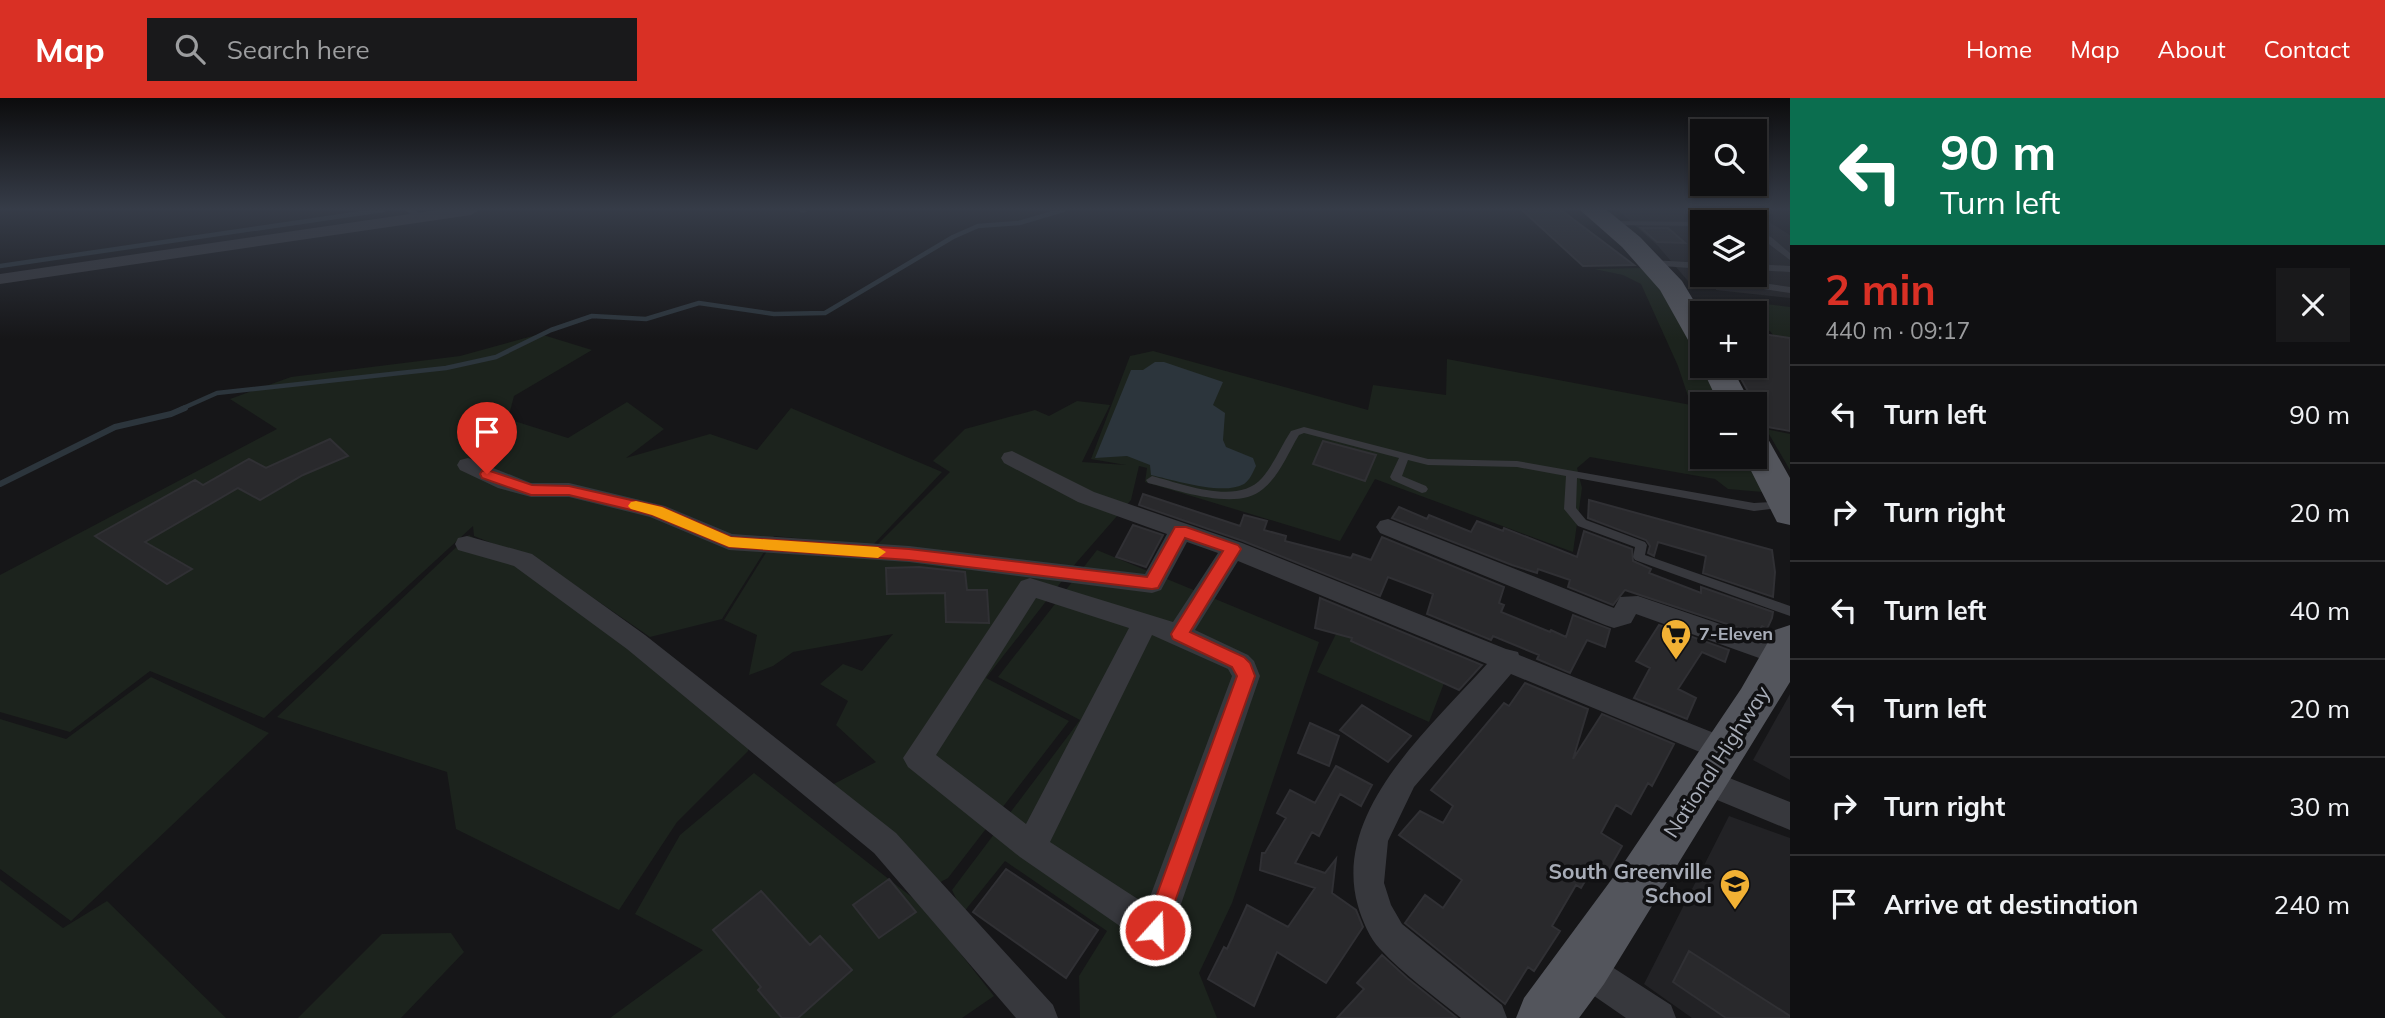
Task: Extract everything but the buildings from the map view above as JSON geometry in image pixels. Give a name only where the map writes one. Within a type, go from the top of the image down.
[{"type":"main road","points":[[1641,253],[1672,287],[1690,318]]},
{"type":"main road","points":[[1767,467],[1788,508]]},
{"type":"main road","name":"National Highway","points":[[1564,1000],[1786,649]]},
{"type":"street","points":[[0,279],[164,253]]},
{"type":"street","points":[[1012,458],[1086,497],[1233,549],[1508,659],[1714,766],[1790,816]]},
{"type":"street","points":[[468,466],[506,483],[531,490],[569,490],[657,511],[729,542],[909,554],[1152,584],[1181,531]]},
{"type":"street","points":[[1388,527],[1614,618],[1622,616],[1629,604],[1638,605],[1786,649]]},
{"type":"street","points":[[467,544],[523,560],[636,642],[855,818],[885,843],[1040,1018]]},
{"type":"street","points":[[1180,634],[1233,549]]},
{"type":"street","points":[[1030,587],[1180,634],[1238,662],[1244,668],[1246,676],[1155,930],[1031,847],[918,758],[1030,587]]},
{"type":"street","points":[[1031,847],[1145,623]]},
{"type":"street","points":[[1489,1018],[1390,936],[1376,911],[1368,883],[1372,840],[1403,778],[1508,659]]},
{"type":"street","points":[[1564,1000],[1658,1018]]},
{"type":"lane","points":[[1652,263],[1690,267]]},
{"type":"lane","points":[[1767,268],[1790,269]]},
{"type":"lane","points":[[1767,287],[1790,290]]},
{"type":"lane","points":[[1152,480],[1213,494],[1236,495],[1253,491],[1264,482],[1295,433],[1304,430],[1404,458],[1428,462],[1517,464],[1754,507],[1788,508]]},
{"type":"lane","points":[[1404,458],[1396,478],[1422,489]]},
{"type":"lane","points":[[1572,473],[1570,509],[1582,523],[1641,545],[1639,557],[1790,611]]},
{"type":"shaded area","points":[[1664,253],[1690,253],[1688,281]]},
{"type":"shaded area","points":[[1767,253],[1790,253],[1790,298],[1716,290],[1715,287],[1767,287]]},
{"type":"shaded area","points":[[1642,268],[1664,284],[1690,334],[1690,378],[1713,378],[1720,392],[1690,392],[1690,402],[1678,366],[1641,284],[1623,275],[1594,269]]},
{"type":"shaded area","points":[[1767,304],[1790,307],[1790,357],[1767,330]]},
{"type":"shaded area","points":[[540,334],[592,350],[514,396],[508,419],[568,438],[627,402],[664,429],[626,458],[710,434],[757,450],[791,408],[942,472],[873,545],[774,536],[722,619],[650,637],[544,564],[474,536],[473,526],[264,718],[150,671],[70,732],[0,712],[0,575],[277,429],[230,399],[291,377],[460,356]]},
{"type":"shaded area","points":[[1153,351],[1368,410],[1373,385],[1446,395],[1447,359],[1690,405],[1690,469],[1761,469],[1774,493],[1728,489],[1715,479],[1590,457],[1577,468],[1582,488],[1573,552],[1375,479],[1340,541],[1145,482],[1147,468],[1139,466],[1131,500],[1076,563],[986,678],[1069,721],[948,878],[935,885],[828,787],[876,762],[836,725],[848,701],[820,684],[843,664],[862,671],[893,634],[793,652],[773,666],[749,675],[757,635],[724,620],[775,538],[876,546],[950,472],[933,461],[965,429],[1035,410],[1049,416],[1077,401],[1110,405],[1082,462],[1126,465],[1091,459],[1130,356]]},
{"type":"shaded area","points":[[1155,362],[1164,362],[1223,382],[1213,405],[1225,413],[1223,440],[1226,447],[1253,458],[1256,466],[1244,484],[1224,488],[1198,486],[1151,475],[1150,465],[1127,456],[1095,458],[1131,370],[1143,370]]},
{"type":"shaded area","points":[[1767,429],[1790,434],[1790,470],[1767,431]]},
{"type":"shaded area","points":[[469,535],[669,654],[754,724],[748,751],[677,822],[619,910],[456,829],[447,772],[277,717]]},
{"type":"shaded area","points":[[1097,550],[1319,642],[1232,903],[1199,973],[1217,1018],[1080,1018],[1079,976],[1107,931],[1005,861],[963,913],[952,890],[1080,720],[998,677]]},
{"type":"shaded area","points":[[1337,632],[1446,678],[1429,722],[1317,672]]},
{"type":"shaded area","points":[[151,677],[269,733],[71,921],[0,869],[0,719],[66,739]]},
{"type":"shaded area","points":[[1790,694],[1790,780],[1753,760]]},
{"type":"shaded area","points":[[754,773],[923,906],[994,996],[962,1018],[610,1018],[703,950],[635,914],[680,835]]},
{"type":"shaded area","name":"South Greenville School","points":[[1729,816],[1790,838],[1790,1018],[1692,1018],[1644,984]]},
{"type":"shaded area","points":[[0,880],[63,928],[107,901],[226,1018],[0,1018]]},
{"type":"shaded area","points":[[451,933],[464,952],[401,1018],[298,1018],[382,934]]},
{"type":"waterway","points":[[0,266],[89,253]]},
{"type":"waterway","points":[[181,409],[217,393],[446,368],[496,357],[551,330],[592,316],[646,319],[699,303],[774,314],[825,313],[926,253]]},
{"type":"waterway","points":[[0,484],[115,427],[171,414],[185,408]]},
{"type":"slow traffic","points":[[636,506],[657,511],[729,542],[878,552]]},
{"type":"place","name":"7-Eleven","points":[[1676,661]]},
{"type":"place","name":"South Greenville School","points":[[1735,911]]},
{"type":"route","points":[[487,474],[531,490],[569,490],[657,511],[729,542],[909,554],[1152,584],[1181,531],[1233,549],[1180,634],[1238,662],[1244,668],[1246,676],[1155,930]]}]
